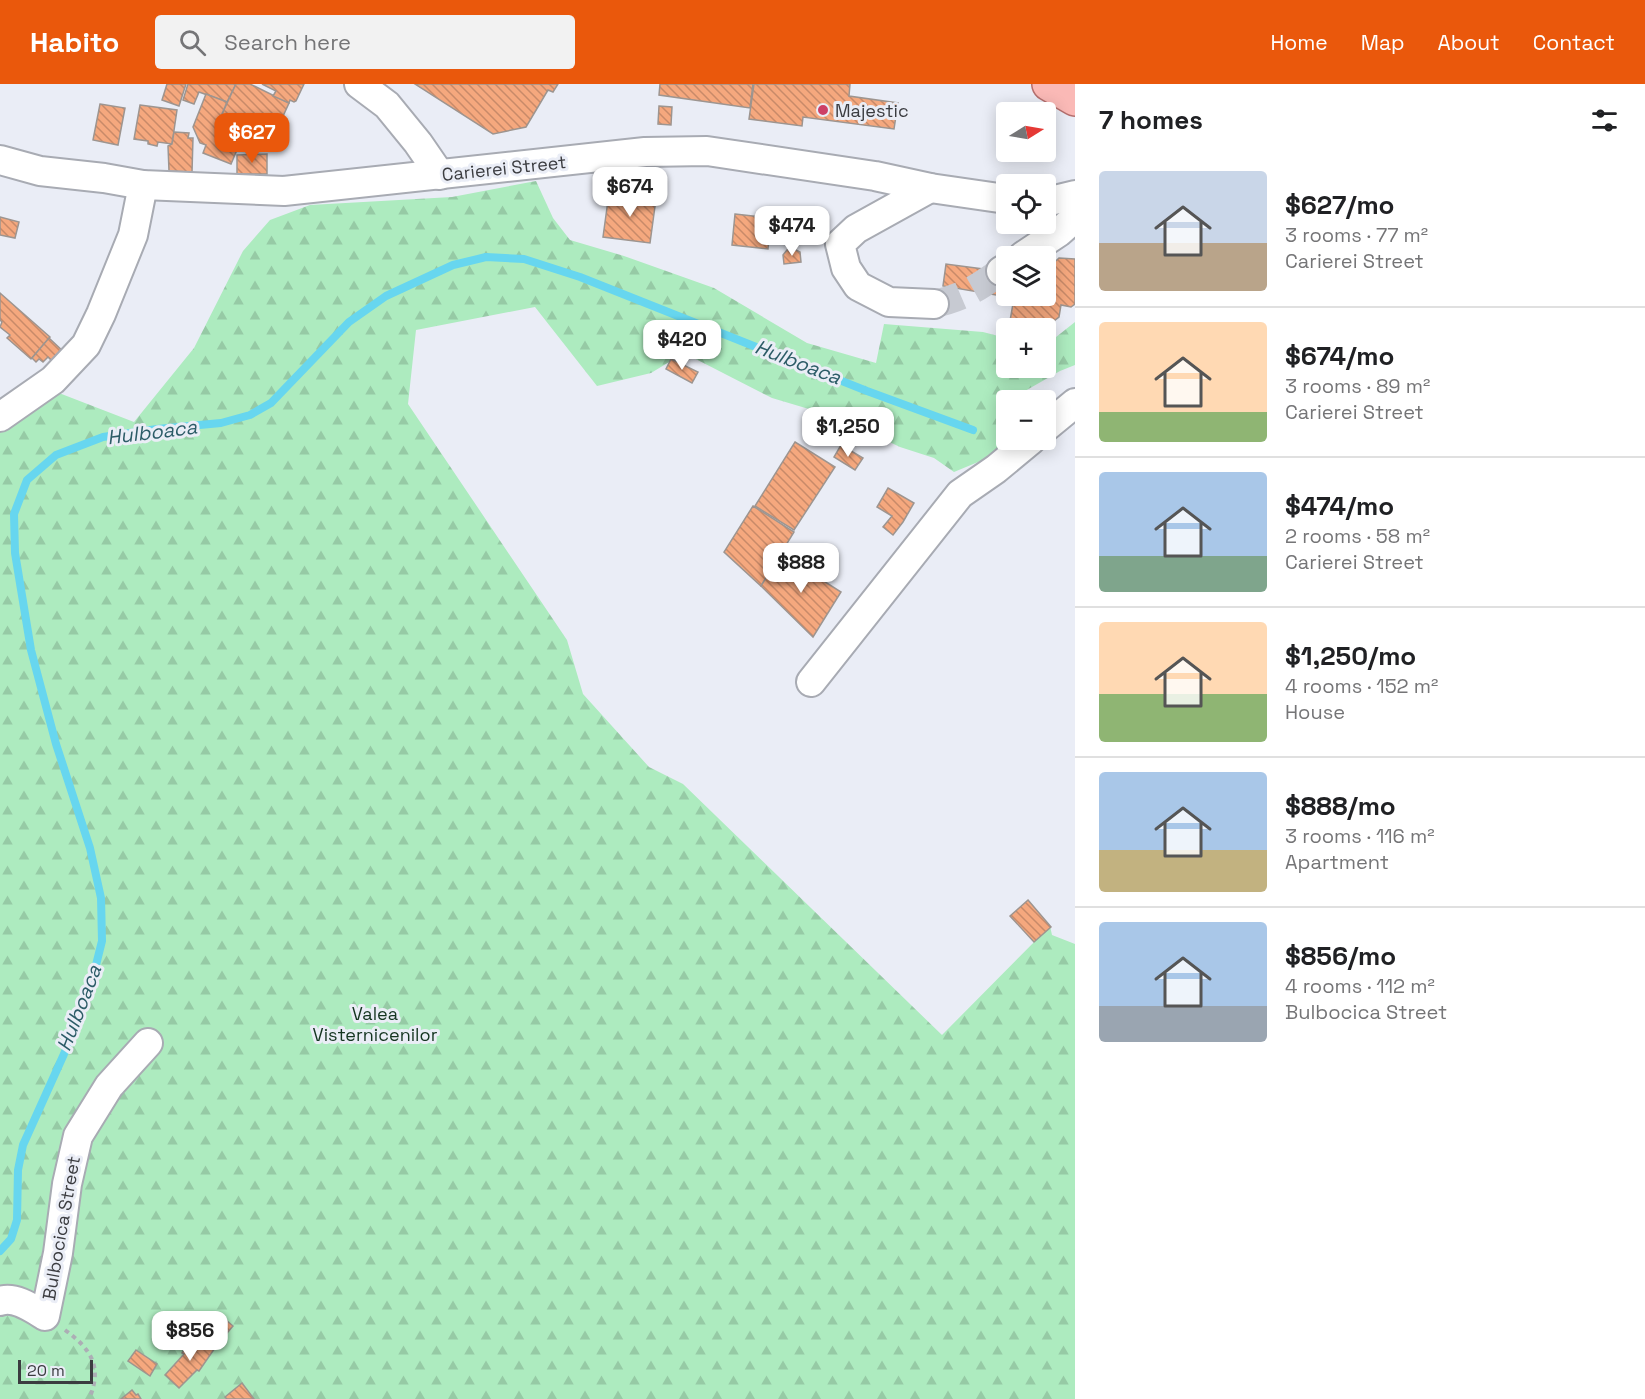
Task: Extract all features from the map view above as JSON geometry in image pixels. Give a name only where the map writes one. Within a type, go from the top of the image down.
[{"type":"main road","points":[[1049,84],[1075,99]]},
{"type":"street","points":[[359,84],[387,105],[440,175]]},
{"type":"street","name":"Carierei Street","points":[[0,160],[40,171],[143,185],[284,191],[645,152],[707,151],[875,176],[930,188],[996,198]]},
{"type":"street","points":[[0,417],[53,380],[86,345],[133,235],[143,185]]},
{"type":"street","points":[[930,188],[856,229],[840,244],[846,268],[858,286],[889,302],[934,304]]},
{"type":"street","points":[[1056,200],[1075,195]]},
{"type":"street","points":[[1038,246],[1075,218]]},
{"type":"street","points":[[1056,419],[1075,403]]},
{"type":"street","points":[[812,682],[960,494],[1019,450]]},
{"type":"street","name":"Bulbocica Street","points":[[0,1301],[7,1299],[26,1305],[45,1316],[58,1253],[67,1184],[78,1136],[109,1086],[148,1043]]},
{"type":"path","points":[[45,1316],[79,1340],[92,1355],[96,1378],[89,1399]]},
{"type":"green space","name":"Valea Visternicenilor","points":[[536,181],[553,218],[570,240],[624,256],[714,288],[807,343],[876,363],[884,324],[983,332],[996,335],[996,378],[1048,378],[1027,390],[996,390],[998,450],[995,455],[954,472],[934,458],[900,447],[839,418],[772,398],[684,353],[651,373],[597,386],[535,307],[416,330],[408,404],[567,640],[583,694],[649,767],[683,784],[942,1035],[1050,926],[1052,935],[1075,944],[1075,1399],[0,1399],[0,433],[59,393],[134,422],[194,348],[243,251],[270,220],[310,205],[452,197]]},
{"type":"green space","name":"Valea Visternicenilor","points":[[1075,322],[1075,365],[1056,373],[1056,337]]},
{"type":"building","points":[[167,84],[186,84],[179,106],[162,100]]},
{"type":"building","points":[[188,84],[236,84],[227,102],[199,92],[194,104],[183,100]]},
{"type":"building","points":[[236,84],[250,84],[289,103],[273,138],[222,114]]},
{"type":"building","points":[[262,84],[304,84],[296,101],[290,100],[289,103],[273,96],[276,91]]},
{"type":"building","points":[[415,84],[558,84],[553,92],[548,90],[526,127],[493,134]]},
{"type":"building","points":[[660,84],[753,84],[750,108],[659,95]]},
{"type":"building","name":"Majestic","points":[[754,84],[850,84],[849,96],[898,103],[894,129],[803,117],[802,126],[749,119]]},
{"type":"building","points":[[206,94],[227,102],[222,114],[247,126],[231,164],[203,153],[206,145],[200,143],[193,127]]},
{"type":"building","points":[[100,104],[125,108],[118,145],[93,140]]},
{"type":"building","points":[[140,105],[177,110],[172,144],[158,142],[157,146],[148,144],[148,141],[134,139]]},
{"type":"building","points":[[659,106],[672,107],[671,125],[658,124]]},
{"type":"building","points":[[174,132],[189,133],[188,138],[193,138],[192,172],[169,171],[168,146],[172,144]]},
{"type":"building","points":[[246,133],[263,136],[260,151],[243,148]]},
{"type":"building","points":[[267,154],[267,174],[237,174],[237,155]]},
{"type":"building","points":[[609,193],[656,199],[650,243],[603,237]]},
{"type":"building","points":[[735,214],[771,218],[768,249],[732,245]]},
{"type":"building","points":[[0,217],[19,222],[15,238],[0,235]]},
{"type":"building","points":[[794,249],[800,252],[801,262],[784,264],[783,255],[787,250]]},
{"type":"building","points":[[1059,258],[1075,259],[1075,304],[1071,307],[1061,305],[1059,317],[1056,319],[1011,318],[1013,306],[1056,306],[1056,261]]},
{"type":"building","points":[[946,264],[996,271],[996,295],[943,286]]},
{"type":"building","points":[[0,293],[50,337],[31,359],[7,338],[10,335],[0,327],[2,322],[0,320]]},
{"type":"building","points":[[49,338],[67,355],[56,365],[48,357],[43,362],[39,359],[36,362],[32,358]]},
{"type":"building","points":[[671,359],[698,372],[692,383],[666,369]]},
{"type":"building","points":[[795,442],[835,467],[794,530],[755,506]]},
{"type":"building","points":[[841,445],[863,458],[855,470],[834,457]]},
{"type":"building","points":[[888,488],[914,503],[893,535],[883,527],[892,516],[877,507]]},
{"type":"building","points":[[753,506],[794,532],[761,586],[724,552]]},
{"type":"building","points":[[781,554],[841,592],[813,637],[761,586]]},
{"type":"building","points":[[1028,900],[1051,927],[1034,942],[1010,916]]},
{"type":"building","points":[[219,1314],[233,1326],[215,1347],[193,1332],[201,1323],[206,1328]]},
{"type":"building","points":[[201,1337],[215,1348],[199,1371],[197,1370],[179,1388],[165,1375],[184,1354],[182,1353],[188,1344],[193,1348]]},
{"type":"building","points":[[136,1350],[157,1364],[150,1376],[128,1361]]},
{"type":"building","points":[[242,1383],[254,1399],[227,1399],[225,1397]]},
{"type":"building","points":[[132,1390],[141,1399],[121,1399]]},
{"type":"waterway","name":"Hulboaca","points":[[0,1251],[11,1239],[17,1220],[18,1170],[23,1145],[64,1054],[91,985],[102,941],[101,898],[90,848],[56,744],[31,650],[15,553],[14,514],[27,480],[56,455],[103,437],[221,423],[250,415],[271,403],[349,322],[386,296],[453,265],[486,257],[524,259],[580,277],[867,391],[973,430]]},
{"type":"tunnel","points":[[934,304],[969,292],[996,274]]},
{"type":"place","name":"Majestic","points":[[823,110]]}]
